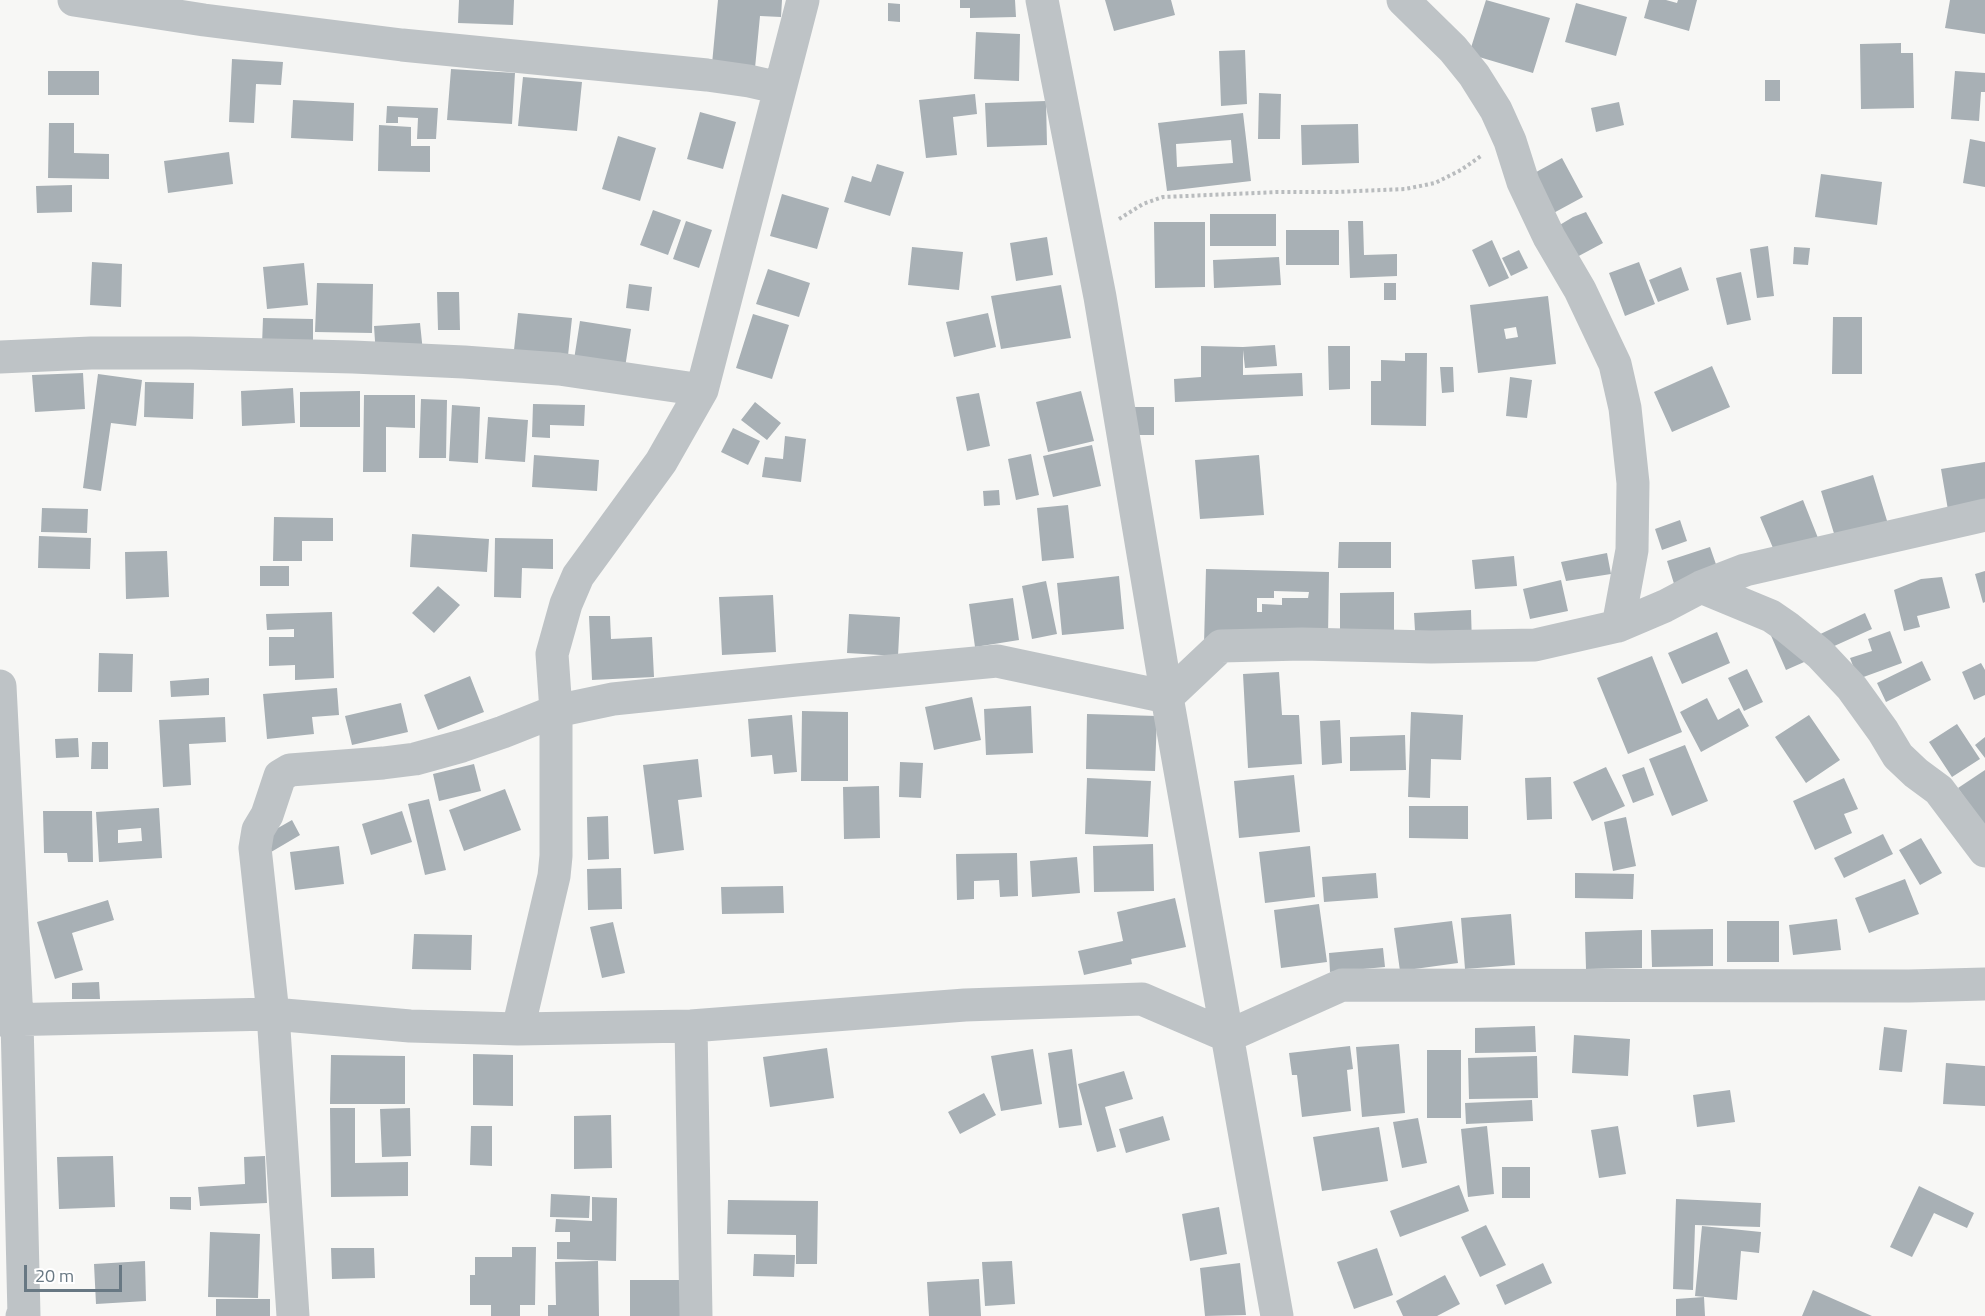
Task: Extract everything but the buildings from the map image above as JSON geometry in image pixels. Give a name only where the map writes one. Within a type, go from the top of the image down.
[{"type":"street","points":[[74,0],[204,20],[402,45],[707,75],[780,88]]},
{"type":"street","points":[[518,1029],[554,876],[556,856],[556,711],[552,654],[566,604],[578,576],[661,462],[702,390],[803,0]]},
{"type":"street","points":[[1042,0],[1100,297],[1167,697],[1277,1316]]},
{"type":"street","points":[[1403,0],[1453,49],[1474,75],[1496,110],[1523,182],[1549,237],[1580,290],[1615,364],[1625,408],[1633,483],[1632,550],[1618,626]]},
{"type":"street","points":[[0,357],[91,353],[179,353],[464,362],[558,369],[702,390]]},
{"type":"street","points":[[1167,697],[1221,646],[1535,645],[1618,626],[1665,606],[1701,587],[1745,570],[1985,516]]},
{"type":"street","points":[[1701,587],[1771,616],[1820,654],[1852,688],[1898,756],[1940,790],[1985,851]]},
{"type":"street","points":[[292,1316],[273,1014],[255,848],[258,830],[267,815],[280,776],[294,769],[415,759],[472,743],[556,711],[613,699],[997,661],[1167,697]]},
{"type":"street","points":[[0,686],[9,1020],[24,1316],[22,1316]]},
{"type":"street","points":[[9,1020],[273,1014],[410,1026],[518,1029],[691,1026],[965,1005],[1142,999],[1228,1036],[1342,985],[1909,986],[1985,984]]},
{"type":"street","points":[[691,1026],[696,1316]]},
{"type":"path","points":[[1115,222],[1143,204],[1163,197],[1405,189],[1436,183],[1461,170],[1490,150],[1506,133]]}]
